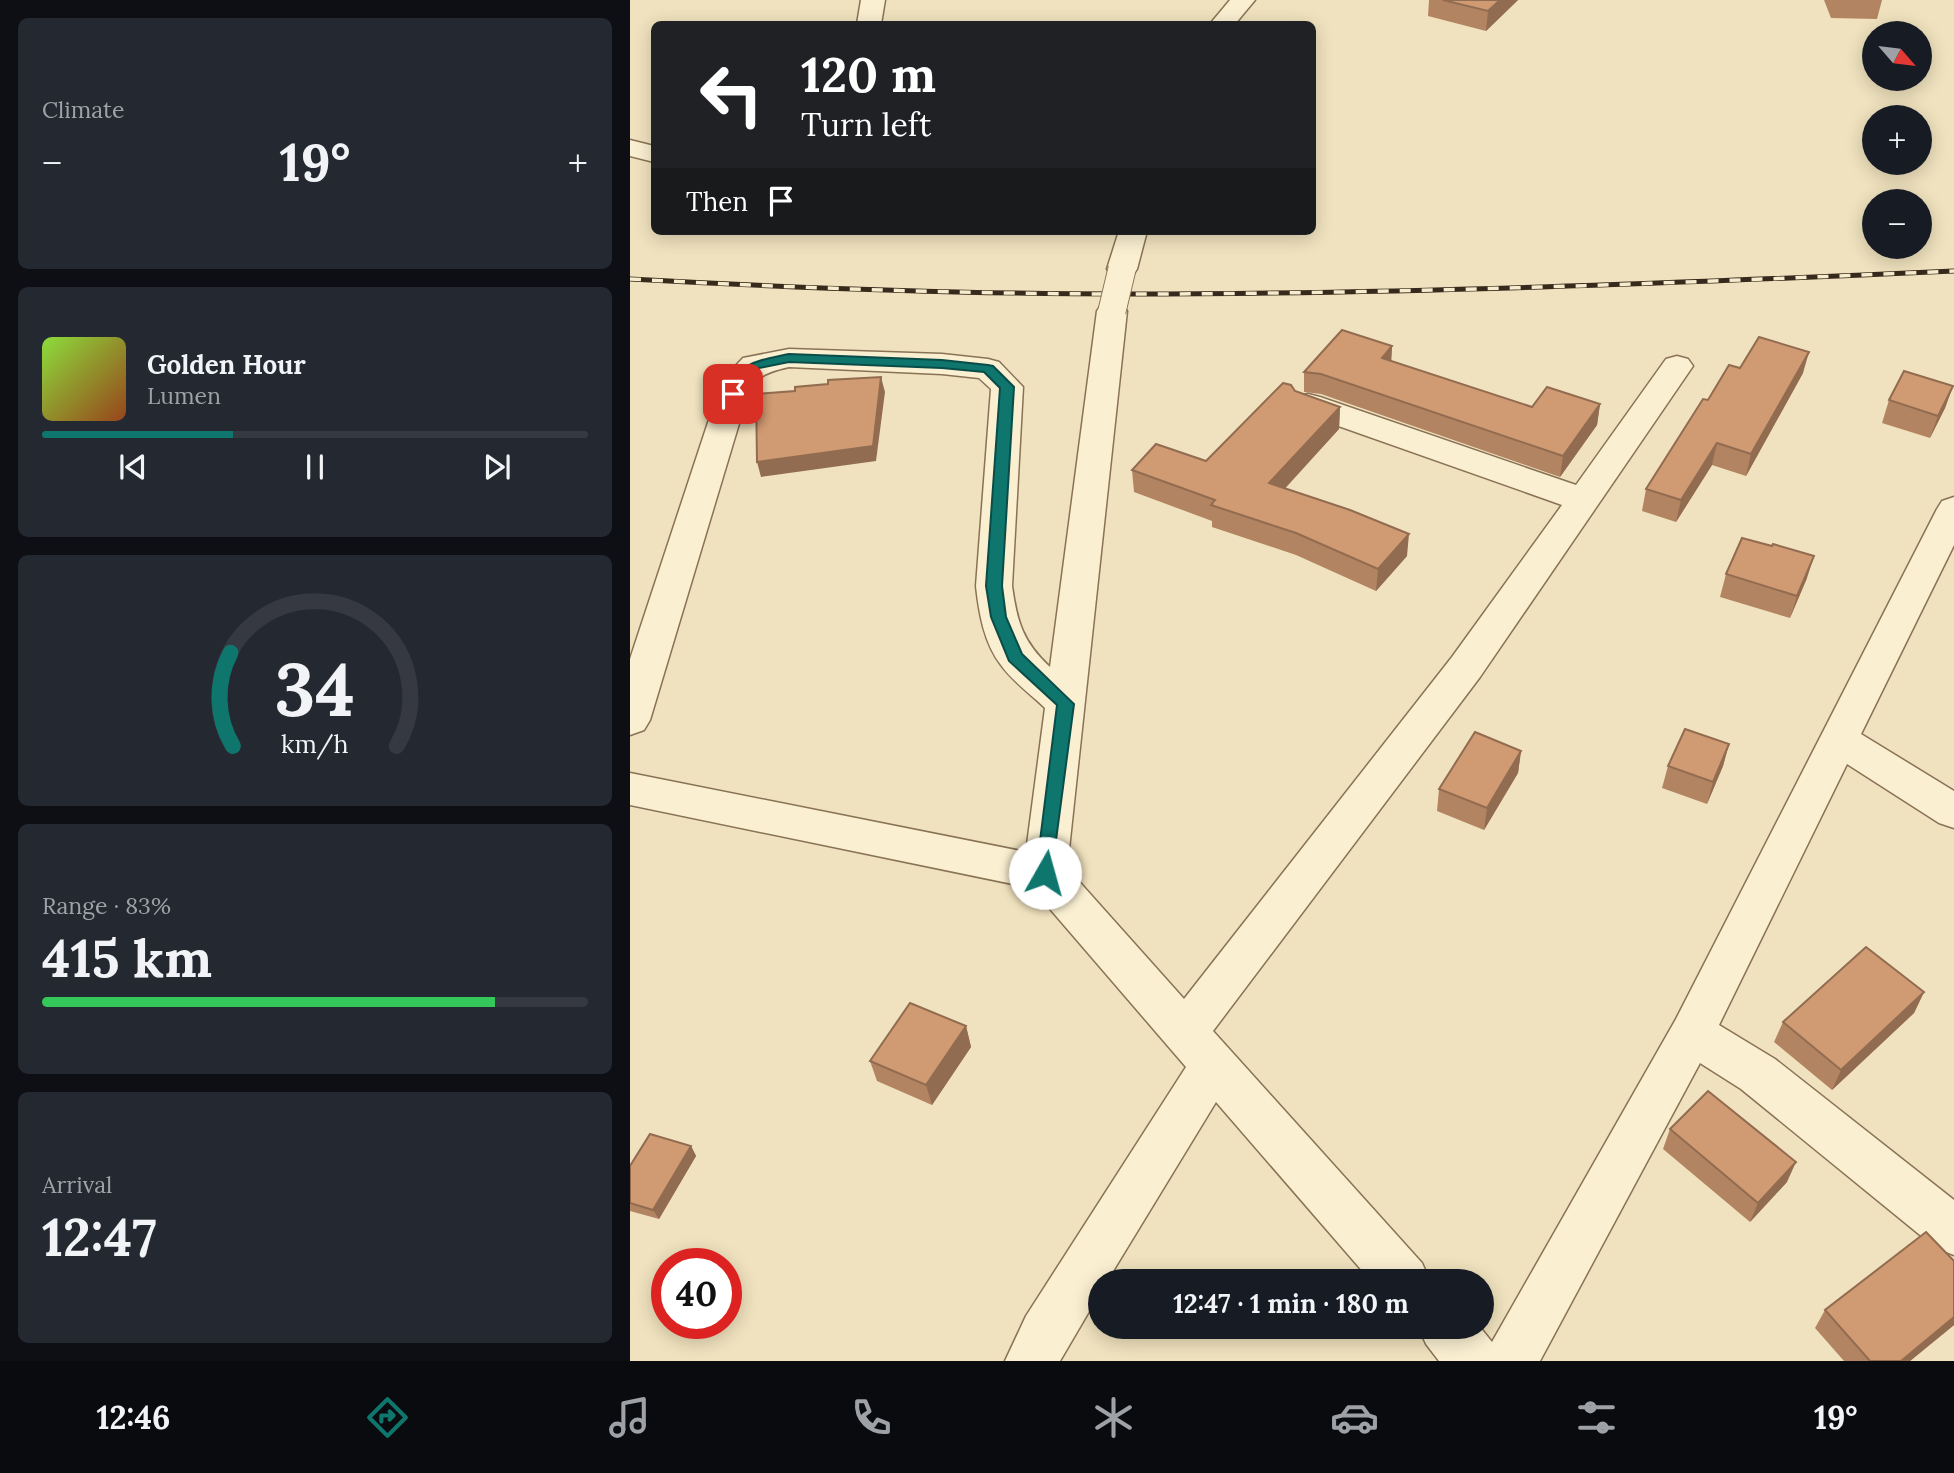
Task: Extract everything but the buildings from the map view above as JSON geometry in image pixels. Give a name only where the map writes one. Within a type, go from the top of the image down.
[{"type":"street","points":[[870,21],[873,0]]},
{"type":"street","points":[[1225,21],[1243,0]]},
{"type":"street","points":[[630,148],[651,153]]},
{"type":"street","points":[[1045,873],[1112,311],[1132,235]]},
{"type":"street","points":[[630,720],[738,380],[754,365],[789,358],[942,364],[988,369],[1007,387],[994,586],[998,617],[1015,657],[1066,704]]},
{"type":"street","points":[[1032,1361],[1200,1048],[1677,366]]},
{"type":"street","points":[[1308,404],[1583,500]]},
{"type":"street","points":[[1511,1361],[1692,1033],[1837,738],[1954,509]]},
{"type":"street","points":[[1837,738],[1954,811]]},
{"type":"street","points":[[630,789],[1045,873],[1393,1269]]},
{"type":"street","points":[[1692,1033],[1758,1074],[1954,1231]]},
{"type":"street","points":[[1455,1339],[1474,1361]]},
{"type":"railway","points":[[630,279],[941,292],[1232,294],[1542,287],[1954,271]]},
{"type":"route","points":[[733,394],[738,380],[754,365],[789,358],[942,364],[988,369],[1007,387],[994,586],[998,617],[1015,657],[1066,704],[1045,873]]}]
